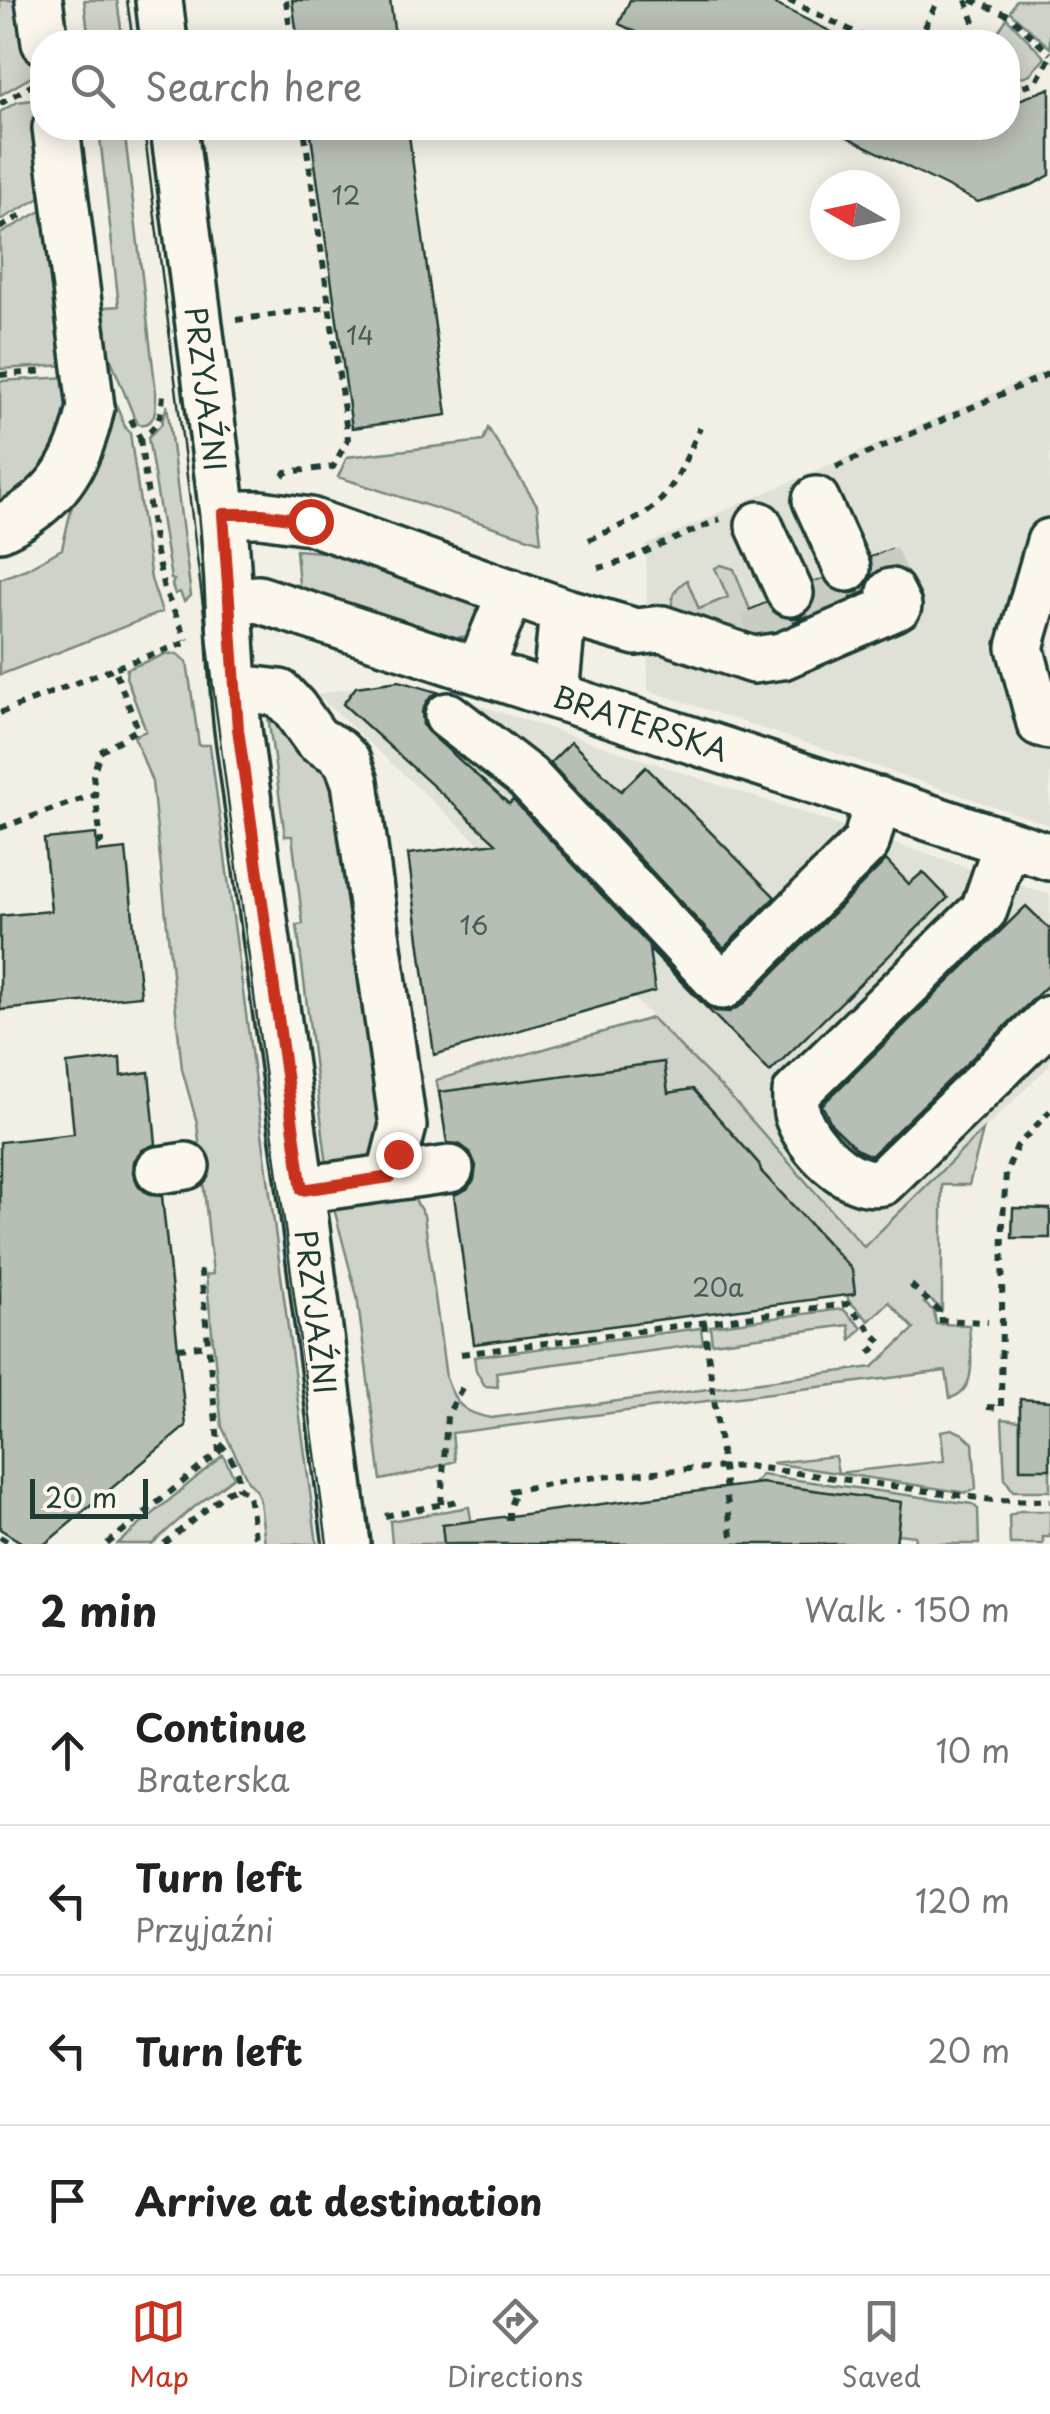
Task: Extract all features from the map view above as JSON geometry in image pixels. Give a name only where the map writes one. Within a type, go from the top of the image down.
[{"type":"street","points":[[39,0],[43,30]]},
{"type":"street","points":[[159,0],[163,30]]},
{"type":"street","points":[[0,528],[27,514],[60,482],[85,436],[91,407],[58,140]]},
{"type":"street","name":"PRZYJAŹNI","points":[[176,140],[223,514],[238,729],[302,1190],[363,1531]]},
{"type":"street","points":[[826,610],[788,513],[826,610]]},
{"type":"street","points":[[223,514],[262,514],[310,521],[563,611],[636,632],[662,629],[752,660],[826,610]]},
{"type":"street","points":[[1050,542],[1020,647],[1040,723],[1050,726]]},
{"type":"street","points":[[480,670],[511,592]]},
{"type":"street","name":"BRATERSKA","points":[[229,602],[258,599],[1050,857]]},
{"type":"street","points":[[555,694],[563,611]]},
{"type":"street","points":[[255,690],[280,693],[316,739],[347,761],[356,782],[403,1126],[390,1177]]},
{"type":"street","points":[[448,716],[527,777],[723,986],[866,843],[878,800]]},
{"type":"street","points":[[1008,842],[984,910],[796,1093],[796,1113],[808,1138],[844,1173],[872,1184],[882,1182],[1050,1019]]},
{"type":"street","points":[[302,1190],[450,1169]]},
{"type":"path","points":[[286,0],[290,30]]},
{"type":"path","points":[[788,0],[849,30]]},
{"type":"path","points":[[924,30],[938,0]]},
{"type":"path","points":[[968,0],[977,30]]},
{"type":"path","points":[[968,0],[1009,14],[1050,56],[1036,82],[1020,87]]},
{"type":"path","points":[[0,104],[30,85]]},
{"type":"path","points":[[279,482],[286,472],[333,467],[348,438],[306,140]]},
{"type":"path","points":[[232,321],[329,308]]},
{"type":"path","points":[[589,540],[643,515],[663,499],[700,428]]},
{"type":"path","points":[[140,438],[155,548],[164,589],[180,621]]},
{"type":"path","points":[[0,713],[188,642]]},
{"type":"path","points":[[97,843],[102,842],[93,774],[100,752],[138,730],[114,668]]},
{"type":"path","points":[[0,828],[95,794]]},
{"type":"path","points":[[987,1407],[1001,1408],[1006,1173],[1017,1146],[1050,1111]]},
{"type":"path","points":[[107,1544],[219,1452],[200,1264]]},
{"type":"path","points":[[911,1285],[938,1311],[938,1320],[988,1322]]},
{"type":"path","points":[[460,1354],[847,1304],[880,1342],[868,1354]]},
{"type":"path","points":[[704,1322],[733,1544]]},
{"type":"path","points":[[178,1348],[209,1344]]},
{"type":"path","points":[[440,1504],[447,1416],[464,1384]]},
{"type":"path","points":[[164,1544],[238,1486],[240,1478],[225,1448],[219,1444]]},
{"type":"path","points":[[509,1520],[512,1490],[578,1480],[747,1466],[993,1500],[1050,1501]]},
{"type":"path","points":[[238,1486],[249,1496],[256,1544]]},
{"type":"path","points":[[363,1531],[462,1500]]},
{"type":"path","points":[[0,1537],[11,1544]]},
{"type":"shaded area","points":[[0,0],[29,0],[33,30],[30,78],[0,95]]},
{"type":"shaded area","points":[[84,0],[117,0],[121,30],[88,30]]},
{"type":"shaded area","points":[[1016,0],[1050,0],[1050,48],[1010,12]]},
{"type":"shaded area","points":[[1007,18],[1018,30],[999,30]]},
{"type":"shaded area","points":[[1020,32],[1045,58],[1030,74],[1020,78]]},
{"type":"shaded area","points":[[30,100],[30,140],[44,140],[49,193],[0,220],[0,112],[17,102]]},
{"type":"shaded area","points":[[100,140],[125,140],[156,392],[154,414],[145,424],[139,424],[134,417],[92,308],[119,306]]},
{"type":"shaded area","points":[[50,206],[68,365],[0,369],[0,234]]},
{"type":"shaded area","points":[[1050,368],[1050,825],[648,690],[646,545]]},
{"type":"shaded area","points":[[69,377],[70,440],[0,515],[0,381]]},
{"type":"shaded area","points":[[108,384],[130,433],[151,579],[162,612],[0,675],[0,579],[62,549]]},
{"type":"shaded area","points":[[167,405],[191,596],[184,601],[172,585],[148,437],[161,425]]},
{"type":"shaded area","points":[[488,428],[537,505],[541,542],[338,477],[347,457],[483,441]]},
{"type":"shaded area","points":[[296,550],[361,555],[474,596],[479,614],[471,636],[432,640],[300,596]]},
{"type":"shaded area","points":[[721,565],[734,569],[765,648],[676,615],[673,610],[673,596],[687,580],[699,609],[728,597],[715,568]]},
{"type":"shaded area","points":[[166,654],[177,654],[187,662],[199,745],[210,745],[317,1544],[265,1544],[256,1490],[222,1427],[206,1275],[213,1274],[197,1123],[182,1069],[152,782],[134,736],[146,731],[126,677],[127,669]]},
{"type":"shaded area","points":[[401,683],[458,698],[1050,895],[1050,1065],[864,1247],[729,1095],[502,865],[317,695]]},
{"type":"shaded area","points":[[266,702],[336,769],[383,1146],[367,1162],[327,1166],[297,925],[303,924],[292,836],[285,836]]},
{"type":"shaded area","points":[[652,1018],[729,1095],[864,1247],[983,1130],[969,1185],[942,1185],[942,1309],[929,1299],[924,1303],[934,1311],[936,1324],[969,1325],[971,1368],[966,1387],[950,1398],[946,1371],[452,1433],[455,1461],[381,1480],[357,1296],[332,1201],[413,1197],[424,1215],[446,1378],[461,1406],[481,1416],[491,1418],[873,1367],[914,1329],[889,1302],[869,1321],[848,1300],[848,1295],[855,1294],[851,1268],[761,1171],[759,1163],[693,1089],[668,1093],[440,1097],[436,1080]]},
{"type":"shaded area","points":[[843,1309],[862,1328],[851,1340],[849,1325],[712,1343],[710,1326]]},
{"type":"shaded area","points":[[701,1328],[703,1344],[496,1372],[498,1387],[485,1386],[476,1370],[474,1357]]},
{"type":"shaded area","points":[[1002,1419],[1020,1421],[1020,1468],[1050,1469],[1050,1491],[1013,1491],[1005,1479]]},
{"type":"shaded area","points":[[952,1429],[973,1443],[976,1489],[967,1493],[772,1463],[835,1456],[838,1473],[944,1461],[941,1431]]},
{"type":"shaded area","points":[[223,1455],[234,1477],[152,1544],[117,1544]]},
{"type":"shaded area","points":[[761,1475],[972,1504],[978,1509],[979,1544],[914,1544],[915,1536],[897,1534],[900,1502],[755,1482]]},
{"type":"shaded area","points":[[469,1507],[475,1544],[392,1544],[390,1521]]},
{"type":"shaded area","points":[[1020,1511],[1050,1511],[1050,1537],[1043,1537],[1043,1544],[1010,1544],[1009,1516]]},
{"type":"building","points":[[292,0],[390,0],[394,30],[296,30]]},
{"type":"building","points":[[630,0],[767,0],[828,30],[632,30],[619,24]]},
{"type":"building","points":[[1050,88],[1050,175],[1032,185],[978,202],[853,140],[1020,140],[1020,99]]},
{"type":"building","points":[[312,140],[410,140],[447,415],[352,428]]},
{"type":"building","points":[[891,549],[899,568],[880,568],[872,575],[871,557]]},
{"type":"building","points":[[823,579],[831,589],[844,594],[857,592],[866,585],[865,592],[760,633],[750,610],[766,603],[776,615],[800,617],[812,607],[814,583]]},
{"type":"building","points":[[399,681],[437,692],[422,712],[427,731],[509,804],[513,800],[704,1004],[715,1011],[729,1012],[742,1005],[886,860],[909,884],[923,872],[948,898],[770,1072],[649,949],[655,991],[434,1055],[408,854],[496,843],[343,704],[356,687]]},
{"type":"building","points":[[571,742],[621,791],[646,767],[775,897],[724,948],[550,763]]},
{"type":"building","points":[[96,834],[97,852],[126,849],[141,996],[0,1010],[0,916],[51,911],[44,839]]},
{"type":"building","points":[[1026,906],[1050,929],[1050,983],[871,1156],[858,1150],[832,1125],[822,1105]]},
{"type":"building","points":[[120,1058],[121,1076],[149,1072],[156,1144],[142,1150],[134,1161],[133,1173],[139,1187],[150,1195],[162,1196],[186,1426],[45,1544],[24,1544],[0,1529],[0,1142],[74,1134],[67,1064]]},
{"type":"building","points":[[664,1062],[668,1093],[693,1089],[761,1171],[852,1270],[855,1294],[474,1344],[454,1195],[474,1180],[476,1166],[470,1152],[459,1144],[447,1143],[439,1092]]},
{"type":"building","points":[[1013,1208],[1050,1209],[1050,1238],[1012,1238]]},
{"type":"building","points":[[1020,1399],[1050,1401],[1050,1469],[1020,1469]]},
{"type":"building","points":[[761,1483],[901,1502],[896,1544],[444,1544],[442,1525]]},
{"type":"tunnel","points":[[875,556],[891,592]]},
{"type":"tunnel","points":[[818,581],[834,617]]},
{"type":"tunnel","points":[[761,606],[777,642]]},
{"type":"tram line","points":[[127,0],[131,30]]},
{"type":"tram line","points":[[145,140],[213,687],[327,1544]]},
{"type":"route","points":[[310,521],[262,514],[223,514],[238,729],[302,1190],[390,1177],[398,1154]]}]
